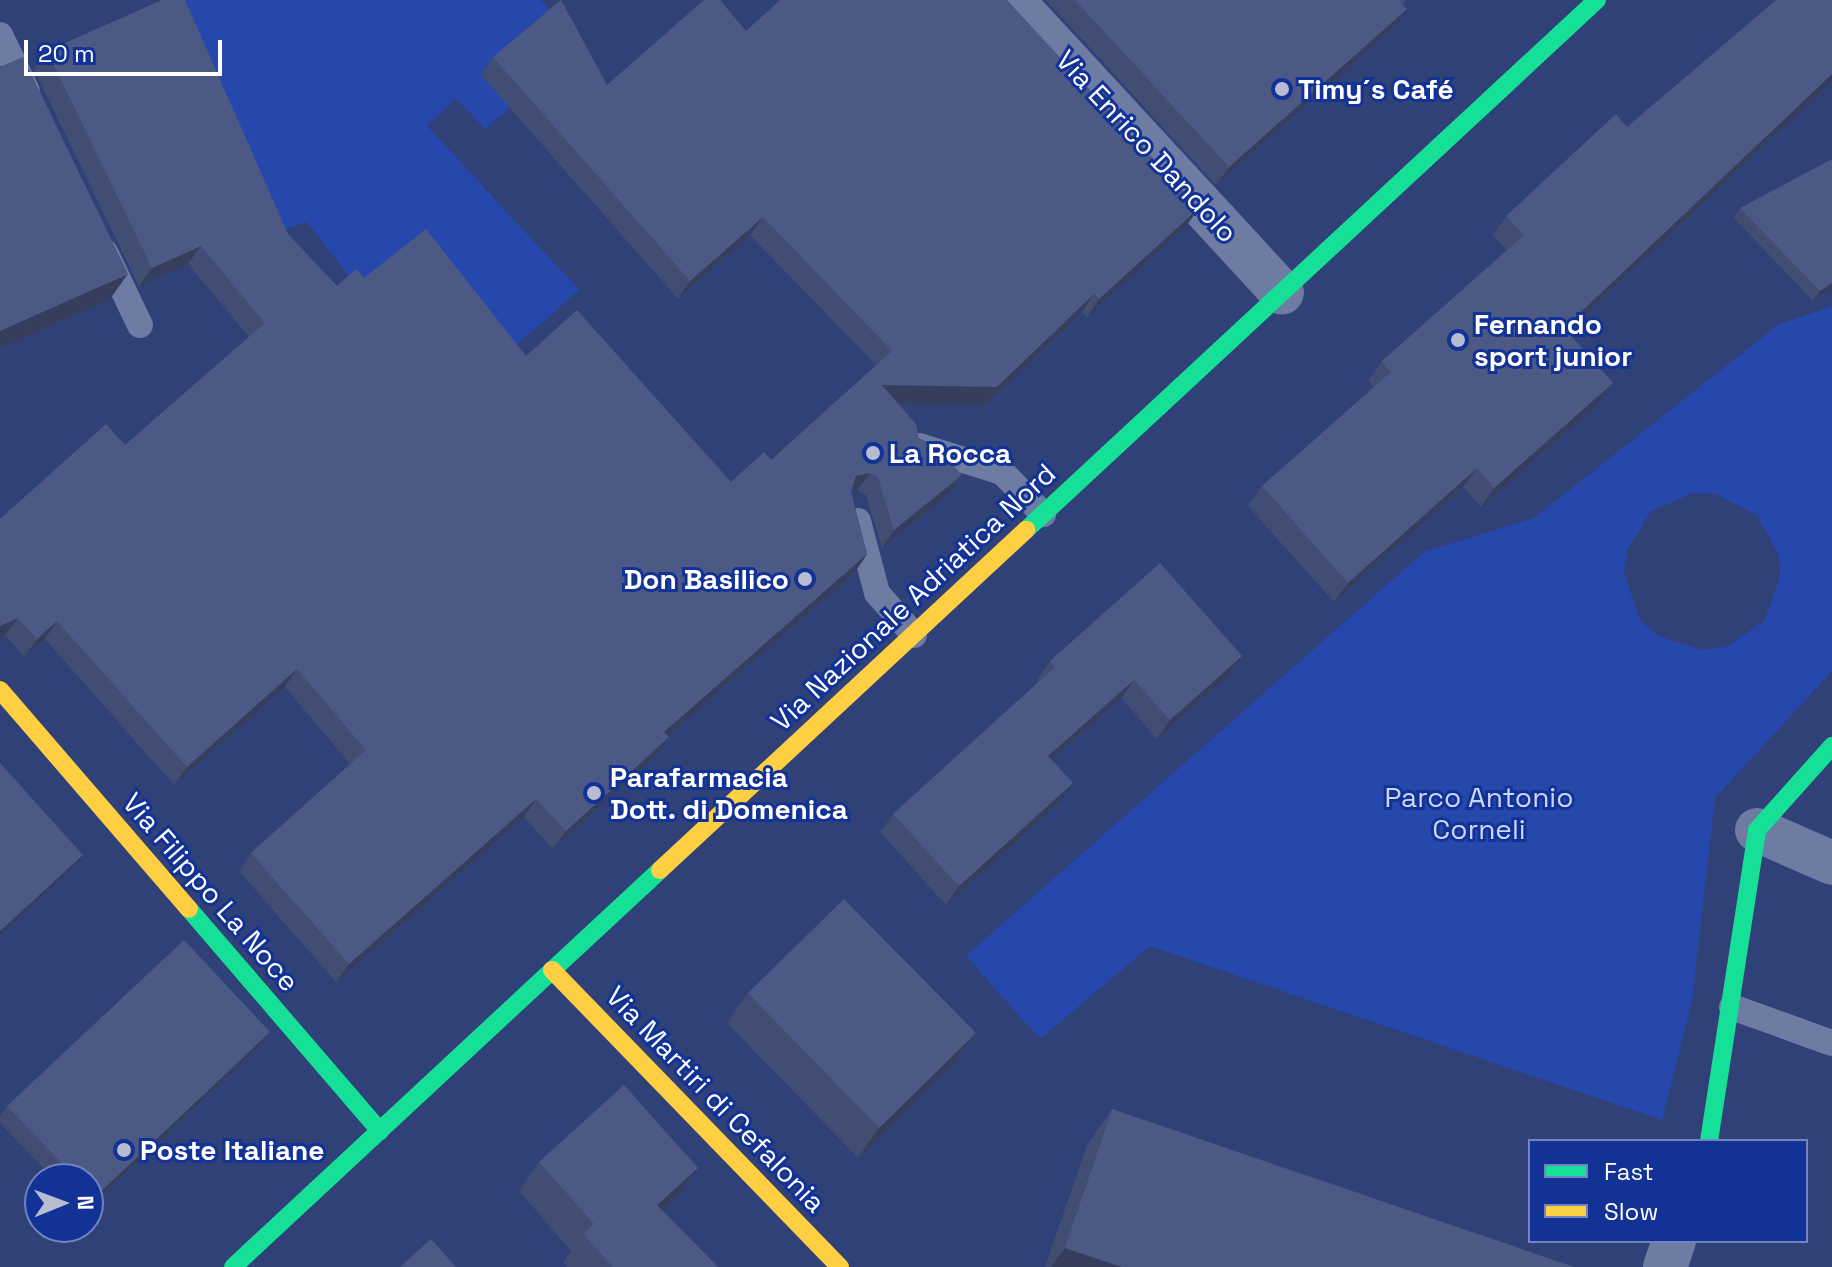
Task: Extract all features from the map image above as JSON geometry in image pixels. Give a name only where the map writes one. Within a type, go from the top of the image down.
[{"type":"main road","name":"Via Nazionale Adriatica Nord","points":[[233,1267],[1597,0]]},
{"type":"main road","name":"Via Filippo La Noce","points":[[0,690],[380,1131]]},
{"type":"main road","points":[[1709,1139],[1757,830],[1832,746]]},
{"type":"main road","name":"Via Martiri di Cefalonia","points":[[552,970],[840,1267]]},
{"type":"street","name":"Via Enrico Dandolo","points":[[1012,0],[1282,293]]},
{"type":"street","points":[[1757,830],[1832,863]]},
{"type":"street","points":[[1665,1267],[1673,1243]]},
{"type":"lane","points":[[0,35],[40,118]]},
{"type":"lane","points":[[93,228],[140,325]]},
{"type":"lane","points":[[919,446],[1002,472],[1043,514]]},
{"type":"lane","points":[[854,506],[877,593],[914,635]]},
{"type":"lane","points":[[1732,1007],[1832,1043]]},
{"type":"green space","points":[[175,0],[541,0],[579,47],[485,129],[456,98],[427,126],[579,290],[449,404],[307,222],[276,231]]},
{"type":"green space","name":"Parco Antonio Corneli","points":[[1832,306],[1832,671],[1715,798],[1692,1000],[1662,1120],[1150,946],[1040,1039],[966,956],[1424,552],[1534,518],[1778,325]],"holes":[[[1693,493],[1716,494],[1757,515],[1779,555],[1780,578],[1764,621],[1726,647],[1702,650],[1658,636],[1640,620],[1624,574],[1627,550],[1651,511]]]},
{"type":"building","points":[[162,0],[185,0],[288,234],[337,286],[356,269],[364,278],[426,229],[526,356],[577,310],[731,482],[764,452],[771,460],[892,351],[763,217],[690,281],[493,57],[561,0],[607,85],[704,0],[720,0],[746,31],[780,0],[1007,0],[1199,208],[1099,299],[1094,294],[997,387],[882,385],[916,424],[919,438],[936,446],[962,475],[894,530],[878,477],[870,473],[856,476],[851,492],[867,554],[664,732],[669,737],[566,831],[536,799],[349,964],[251,853],[366,750],[297,669],[187,767],[57,621],[37,639],[18,618],[0,626],[0,519],[106,424],[125,445],[265,323],[201,246],[152,268],[47,51]]},
{"type":"building","points":[[1075,0],[1401,0],[1407,9],[1229,167]]},
{"type":"building","points":[[1776,0],[1832,0],[1832,74],[1564,328],[1613,383],[1494,488],[1477,468],[1348,583],[1262,486],[1391,372],[1382,361],[1524,235],[1506,216],[1616,114],[1627,127]]},
{"type":"building","points":[[23,57],[128,274],[0,331],[0,67]]},
{"type":"building","points":[[1832,159],[1832,283],[1820,291],[1740,208]]},
{"type":"building","points":[[1160,563],[1242,656],[1170,720],[1134,680],[1048,756],[1073,783],[959,886],[893,814],[1055,667],[1050,661]]},
{"type":"building","points":[[0,763],[83,855],[0,931]]},
{"type":"building","points":[[844,899],[976,1033],[879,1128],[748,993]]},
{"type":"building","points":[[184,940],[270,1032],[104,1189],[104,1163],[62,1163],[7,1106]]},
{"type":"building","points":[[624,1085],[698,1168],[657,1205],[718,1267],[613,1267],[583,1234],[594,1224],[539,1162]]},
{"type":"building","points":[[1112,1109],[1574,1267],[1122,1267],[1065,1248]]},
{"type":"building","points":[[431,1239],[456,1267],[400,1267]]},
{"type":"traffic: fast","points":[[1026,530],[1597,0]]},
{"type":"traffic: fast","points":[[1709,1139],[1757,830],[1832,746]]},
{"type":"traffic: fast","points":[[233,1267],[660,870]]},
{"type":"traffic: fast","points":[[189,909],[380,1131]]},
{"type":"traffic: slow","points":[[660,870],[1026,530]]},
{"type":"traffic: slow","points":[[0,690],[189,909]]},
{"type":"traffic: slow","points":[[552,970],[840,1267]]},
{"type":"place","name":"Timy´s Café","points":[[1282,89]]},
{"type":"place","name":"Fernando sport junior","points":[[1458,340]]},
{"type":"place","name":"La Rocca","points":[[873,453]]},
{"type":"place","name":"Don Basilico","points":[[805,579]]},
{"type":"place","name":"Parafarmacia Dott. di Domenica","points":[[594,793]]},
{"type":"place","name":"Poste Italiane","points":[[124,1150]]}]
